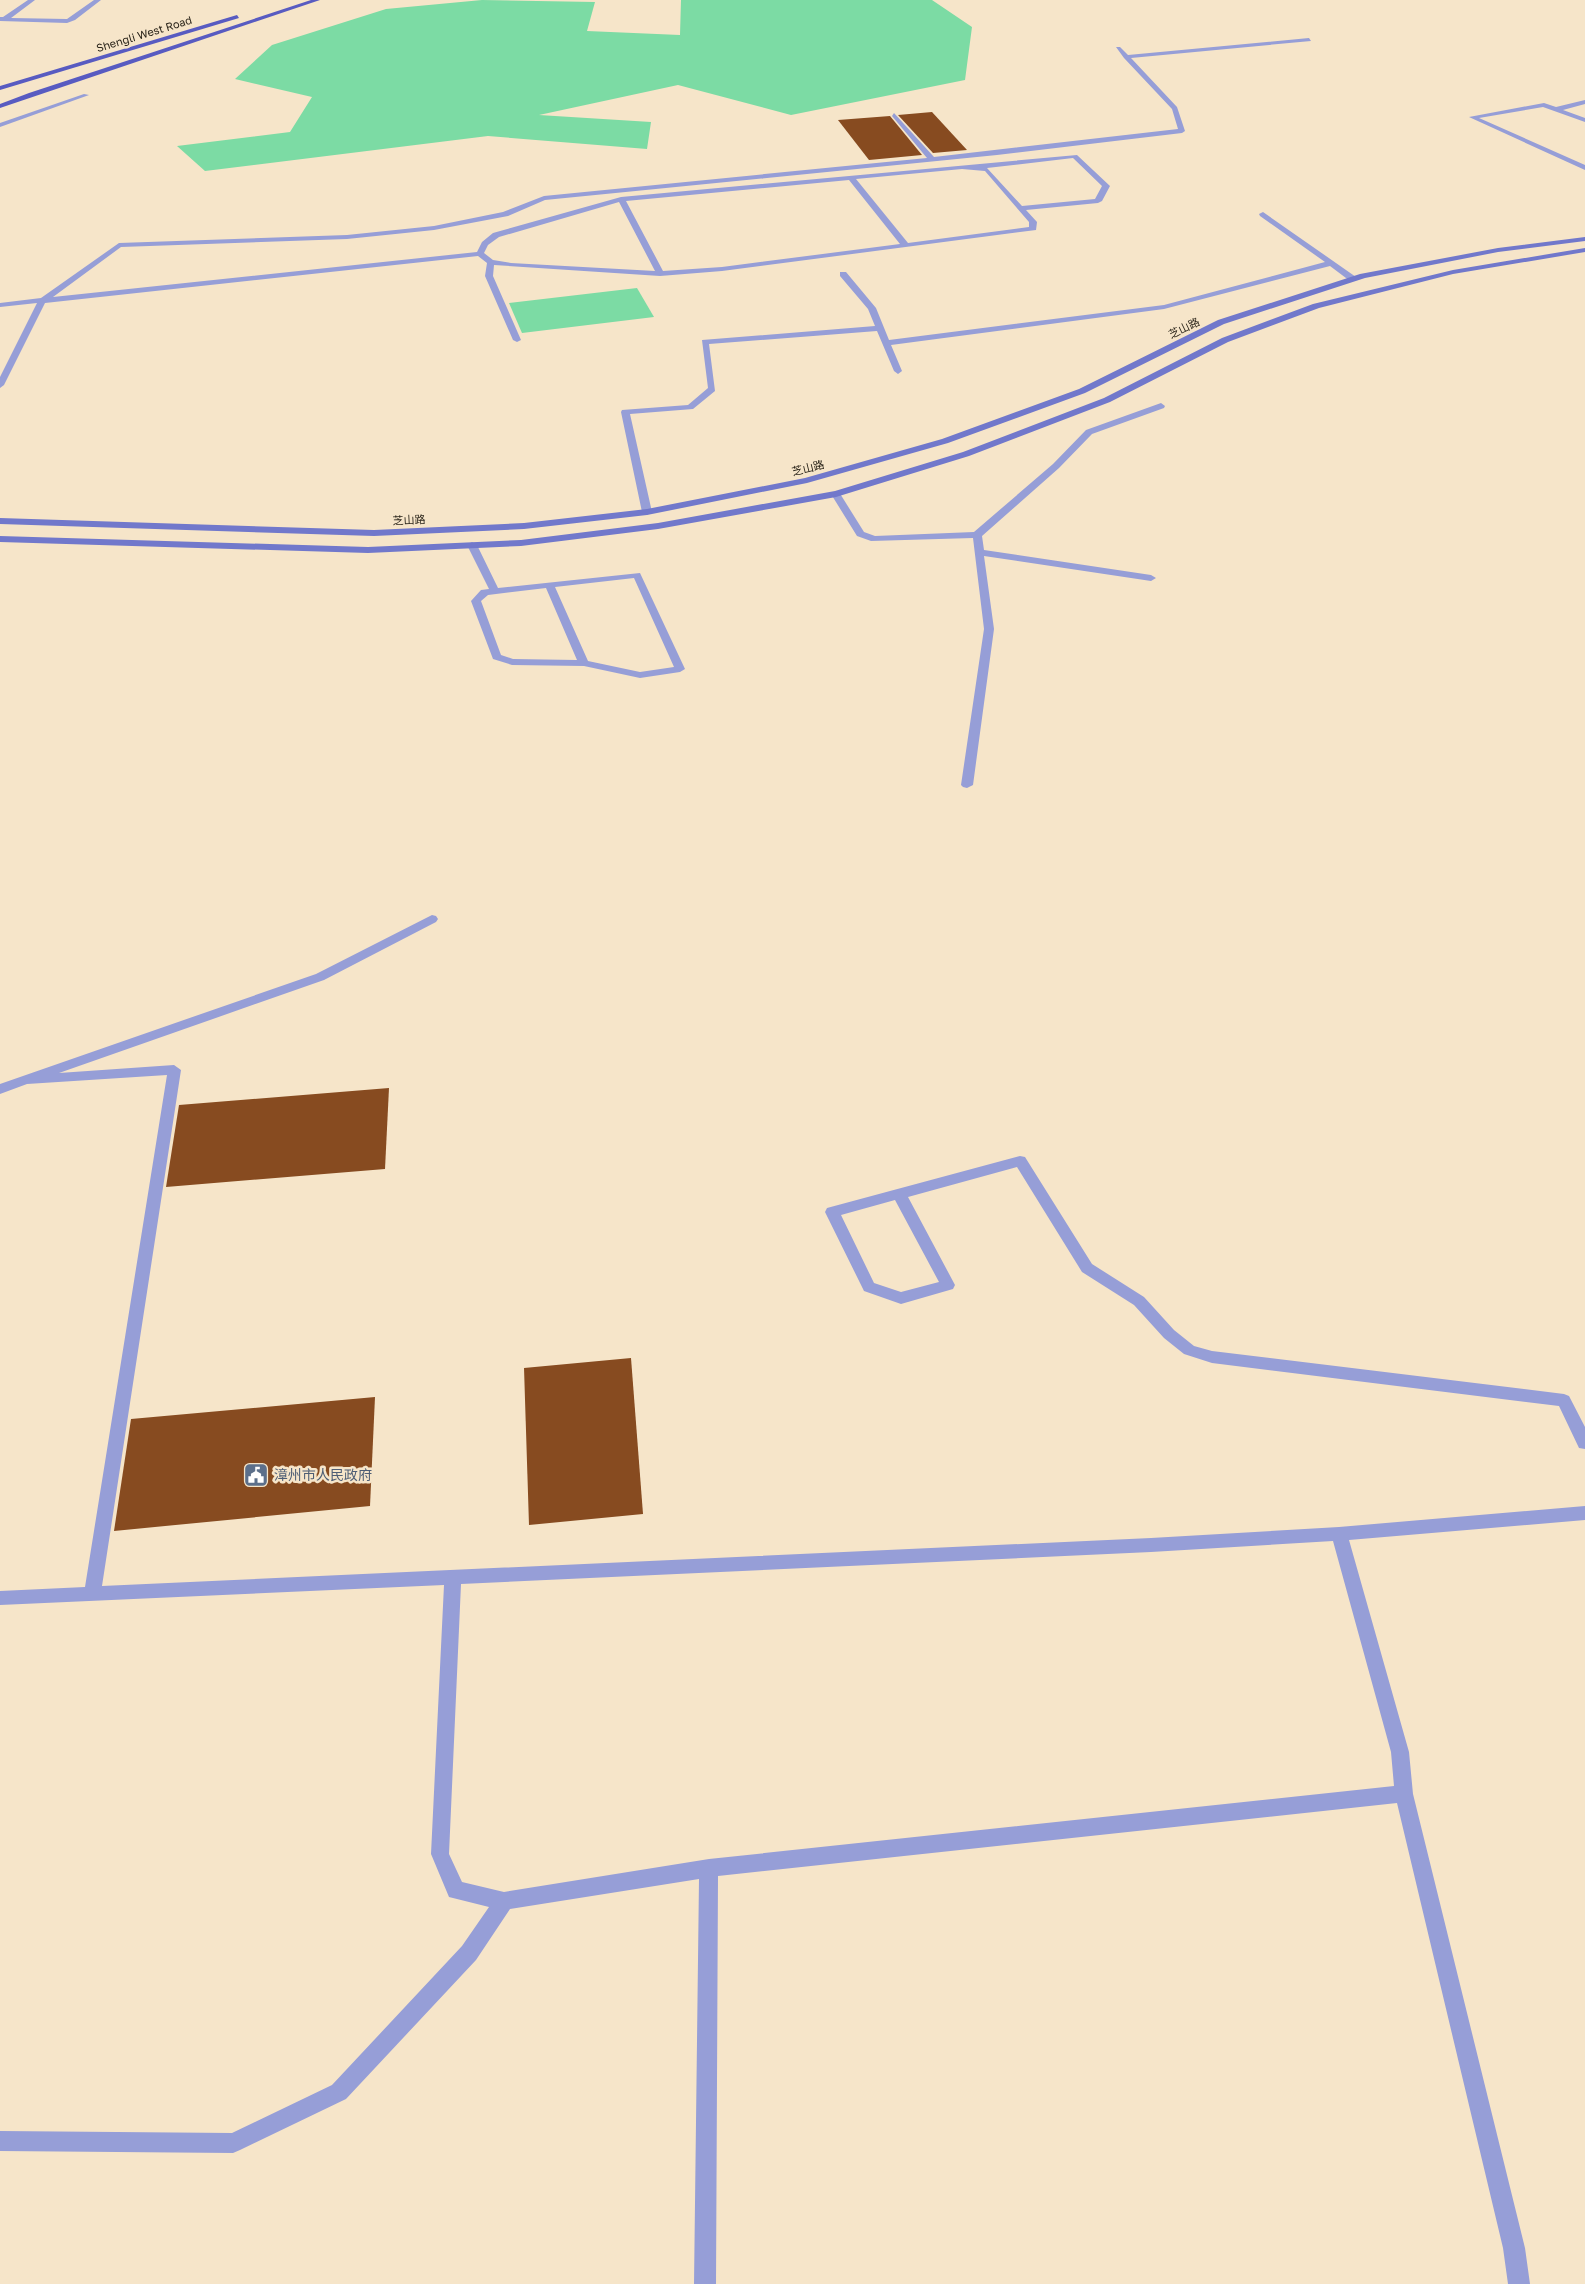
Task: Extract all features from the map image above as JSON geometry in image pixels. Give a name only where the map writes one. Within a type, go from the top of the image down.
[{"type":"main road","points":[[284,3],[293,0]]},
{"type":"main road","points":[[0,106],[31,94],[317,0]]},
{"type":"main road","name":"Shengli West Road","points":[[0,88],[246,14]]},
{"type":"main road","name":"芝山路","points":[[0,521],[374,533],[524,526],[646,512],[720,499],[807,480],[945,441],[1082,391],[1222,322],[1353,279],[1498,250],[1585,239]]},
{"type":"main road","points":[[0,539],[368,550],[472,545],[521,542],[658,526],[836,494],[966,454],[1108,400],[1225,340],[1316,306],[1453,272],[1585,250]]},
{"type":"street","points":[[2,19],[32,0]]},
{"type":"street","points":[[2,19],[67,21],[73,19],[98,0]]},
{"type":"street","points":[[0,385],[42,301],[119,245],[347,237],[434,228],[505,214],[544,198],[932,159],[1182,131],[1175,108],[1118,48]]},
{"type":"street","points":[[0,125],[86,95]]},
{"type":"street","points":[[1557,109],[1585,102]]},
{"type":"street","points":[[1585,120],[1544,105],[1472,117],[1585,168]]},
{"type":"street","points":[[894,115],[932,159]]},
{"type":"street","points":[[480,254],[485,244],[496,236],[622,199],[977,167],[1075,156],[1106,186],[1098,201],[1021,208]]},
{"type":"street","points":[[0,305],[480,254],[491,262],[531,267],[660,274],[722,269],[1033,228],[1033,222],[987,170],[977,167]]},
{"type":"street","points":[[851,177],[906,246]]},
{"type":"street","points":[[622,199],[660,274]]},
{"type":"street","points":[[1263,214],[1353,279]]},
{"type":"street","points":[[491,262],[489,276],[517,340]]},
{"type":"street","points":[[886,343],[1164,307],[1331,263]]},
{"type":"street","points":[[843,274],[872,308],[898,372]]},
{"type":"street","points":[[646,512],[625,412],[690,407],[712,390],[705,342],[880,328]]},
{"type":"street","points":[[836,494],[860,534],[874,539],[977,535],[1056,466],[1089,432],[1161,406]]},
{"type":"street","points":[[967,786],[989,629],[977,535]]},
{"type":"street","points":[[472,545],[495,591]]},
{"type":"street","points":[[980,552],[1151,578]]},
{"type":"street","points":[[549,584],[584,663]]},
{"type":"street","points":[[0,1089],[320,977],[432,919]]},
{"type":"street","points":[[23,1080],[174,1070],[92,1594]]},
{"type":"street","points":[[899,1194],[948,1285],[901,1298],[869,1287],[832,1212],[1020,1161],[1087,1268],[1140,1301],[1169,1334],[1189,1350],[1212,1356],[1564,1400],[1585,1443]]},
{"type":"street","points":[[0,1598],[1339,1534],[1585,1513]]},
{"type":"street","points":[[1339,1534],[1400,1752],[1404,1794],[1512,2238],[1519,2284]]},
{"type":"street","points":[[453,1577],[440,1854],[456,1890],[504,1901],[709,1868],[1369,1796],[1404,1794]]},
{"type":"street","points":[[705,2284],[709,1868]]},
{"type":"street","points":[[0,2141],[233,2143],[339,2092],[469,1953],[504,1901]]},
{"type":"lane","points":[[1126,56],[1309,40]]},
{"type":"lane","points":[[637,574],[680,669],[640,675],[584,663],[512,662],[498,657],[476,602],[485,592],[495,591],[637,574]]},
{"type":"green space","points":[[482,0],[595,2],[587,31],[680,35],[681,0],[932,0],[972,27],[965,80],[791,115],[678,85],[539,115],[651,122],[647,149],[488,136],[205,171],[177,146],[290,132],[312,97],[235,79],[272,45],[386,9]]},
{"type":"green space","points":[[637,288],[654,317],[522,333],[509,303]]},
{"type":"building","points":[[932,112],[967,150],[933,153],[898,115]]},
{"type":"building","points":[[890,116],[922,155],[869,160],[838,120]]},
{"type":"building","points":[[389,1088],[385,1169],[166,1187],[179,1105]]},
{"type":"building","points":[[631,1358],[643,1514],[529,1525],[524,1368]]},
{"type":"building","points":[[375,1397],[370,1506],[114,1531],[131,1419]]},
{"type":"place","name":"漳州市人民政府","points":[[256,1475]]}]
